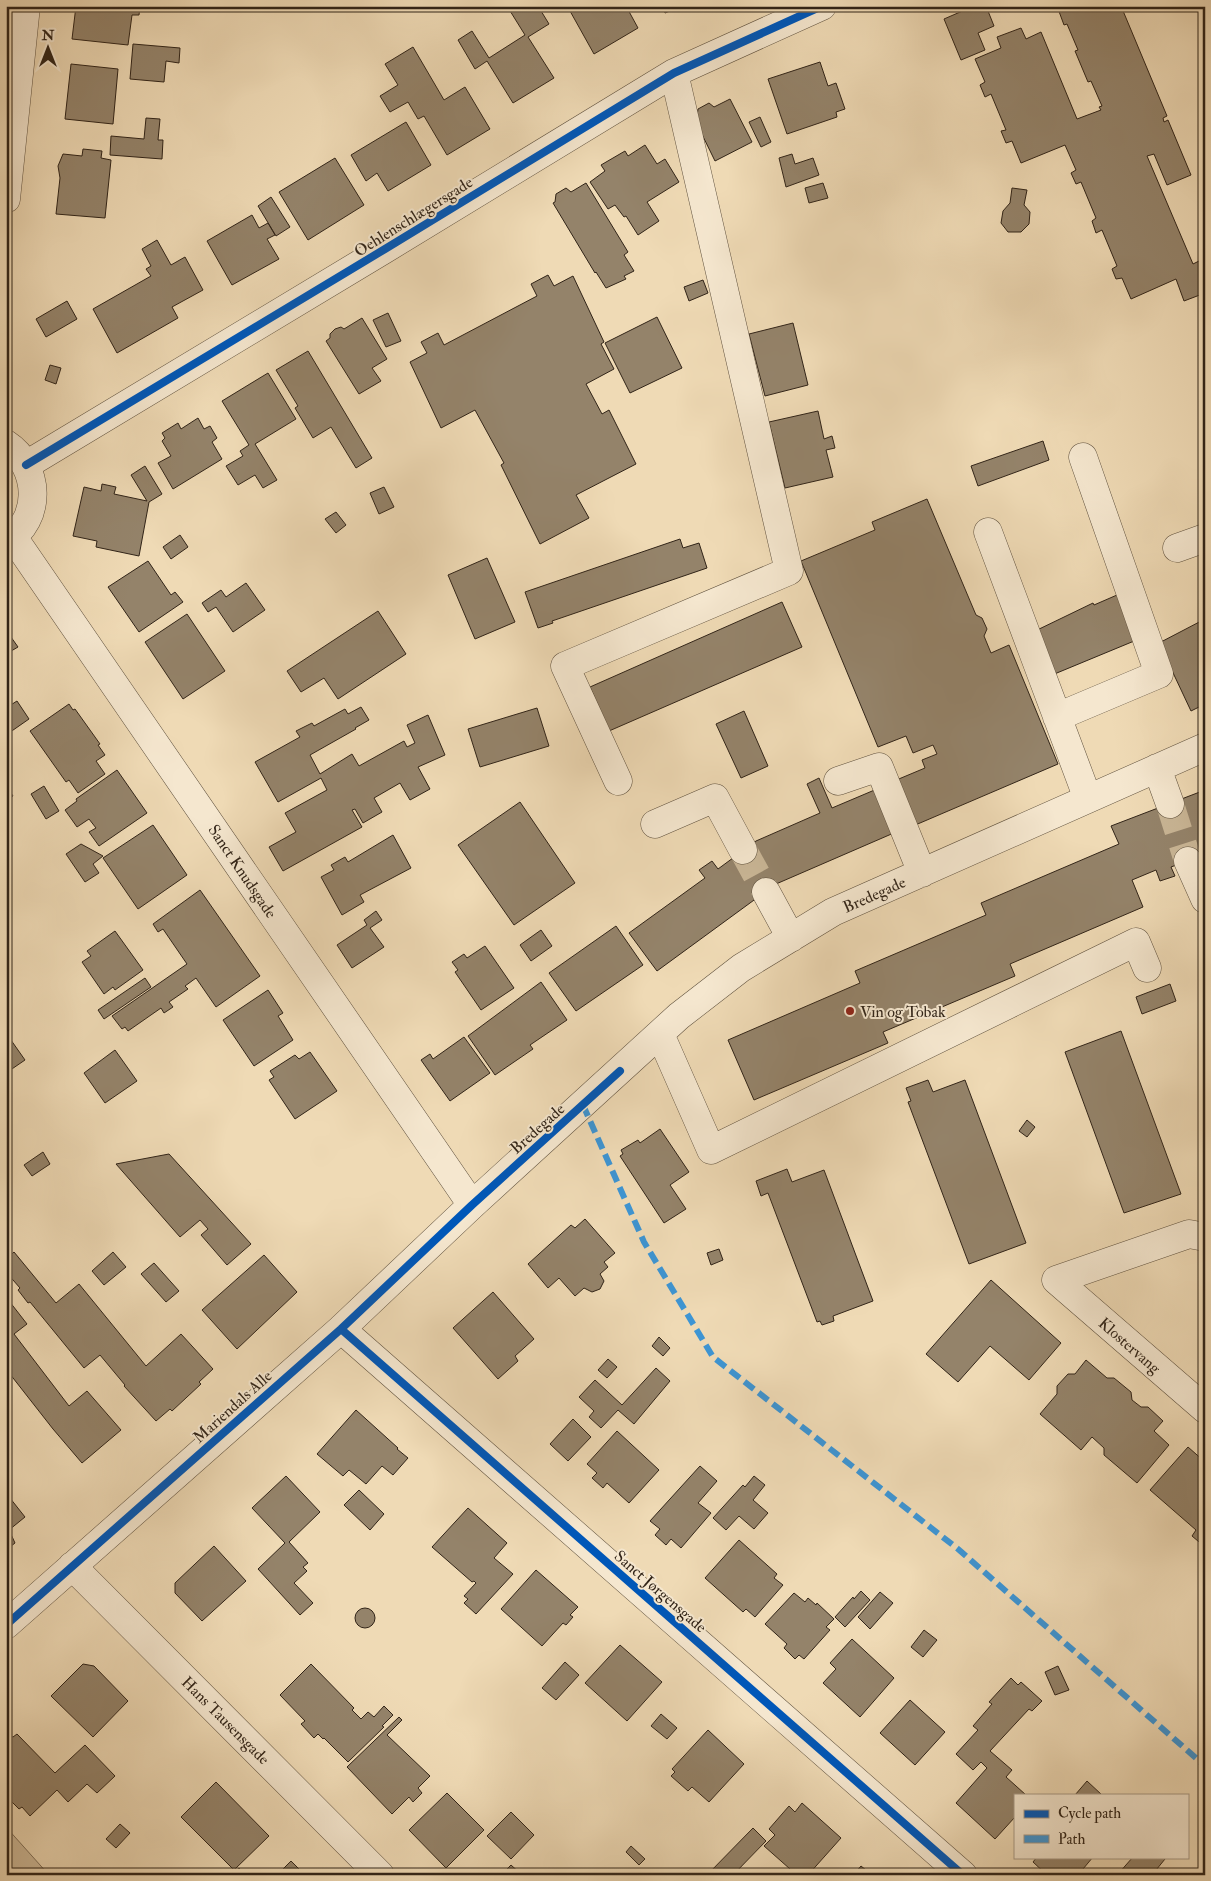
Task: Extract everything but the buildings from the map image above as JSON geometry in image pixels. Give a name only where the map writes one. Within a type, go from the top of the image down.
[{"type":"street","points":[[6,199],[26,6]]},
{"type":"street","name":"Oehlenschlægersgade","points":[[26,465],[385,250],[674,73],[822,6]]},
{"type":"street","points":[[618,782],[565,666],[789,571],[674,73]]},
{"type":"street","points":[[6,444],[15,450],[26,465],[33,484],[33,504],[26,522],[10,539]]},
{"type":"street","points":[[1057,717],[1159,674],[1083,457]]},
{"type":"street","points":[[988,532],[1088,799]]},
{"type":"street","points":[[1177,548],[1205,538]]},
{"type":"street","name":"Sanct Knudsgade","points":[[10,539],[472,1205]]},
{"type":"street","name":"Bredegade","points":[[472,1205],[679,1016],[741,968],[833,912],[1205,746]]},
{"type":"street","points":[[838,781],[879,767],[922,872]]},
{"type":"street","points":[[1157,768],[1170,804]]},
{"type":"street","points":[[655,824],[715,798],[743,850]]},
{"type":"street","points":[[1188,860],[1205,899]]},
{"type":"street","points":[[766,892],[791,938]]},
{"type":"street","points":[[660,1034],[711,1150],[1136,942],[1147,968]]},
{"type":"street","name":"Mariendals Alle","points":[[6,1624],[341,1329],[472,1205]]},
{"type":"street","name":"Klostervang","points":[[1205,1237],[1188,1234],[1056,1280],[1205,1409]]},
{"type":"street","name":"Sanct Jørgensgade","points":[[341,1329],[963,1875]]},
{"type":"street","name":"Hans Tausensgade","points":[[72,1566],[380,1875]]},
{"type":"shaded area","points":[[6,1827],[49,1875],[6,1875]]},
{"type":"tunnel","points":[[1170,804],[1188,861]]},
{"type":"tunnel","points":[[743,850],[766,892]]},
{"type":"marked path","points":[[583,1105],[644,1242],[713,1357],[958,1549],[1205,1766]]},
{"type":"cycle path","points":[[26,465],[674,73],[822,6]]},
{"type":"cycle path","points":[[6,1625],[341,1329],[472,1205],[620,1071]]},
{"type":"cycle path","points":[[341,1329],[963,1875]]},
{"type":"place","name":"Vin og Tobak","points":[[850,1011]]}]
